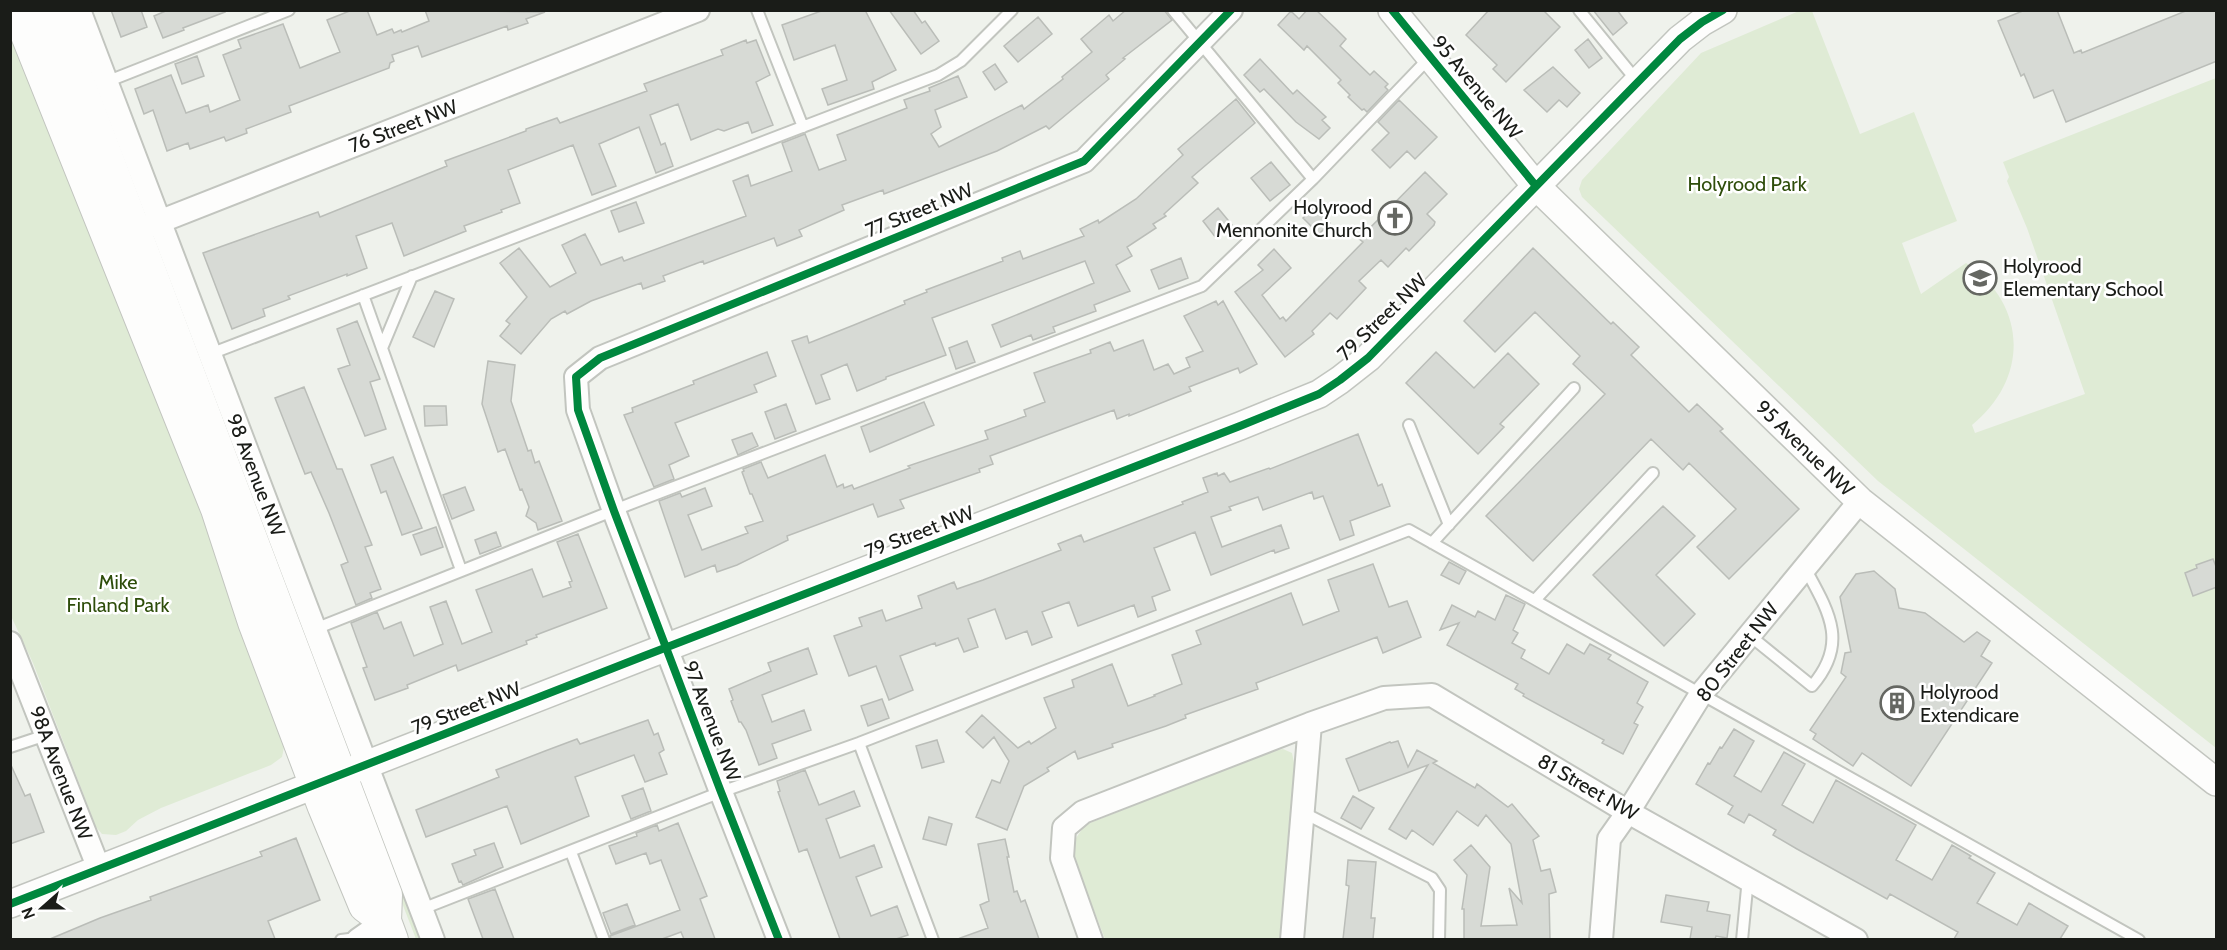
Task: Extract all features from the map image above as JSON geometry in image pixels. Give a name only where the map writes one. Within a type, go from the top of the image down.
[{"type":"main road","name":"98 Avenue NW","points":[[17,10],[134,231]]},
{"type":"main road","name":"98 Avenue NW","points":[[51,10],[340,775],[365,906],[388,930]]},
{"type":"street","name":"98 Avenue NW","points":[[79,10],[106,81],[134,231],[210,354],[315,629],[340,775],[422,909],[433,939]]},
{"type":"street","name":"76 Street NW","points":[[134,231],[698,10]]},
{"type":"street","name":"77 Street NW","points":[[576,377],[600,358],[1084,161],[1231,10]]},
{"type":"street","name":"95 Avenue NW","points":[[1392,10],[1536,186],[1860,501],[2217,782]]},
{"type":"street","name":"79 Street NW","points":[[10,904],[1319,394],[1368,358],[1680,39],[1723,10]]},
{"type":"street","name":"97 Avenue NW","points":[[576,377],[578,410],[614,511],[779,939]]},
{"type":"street","name":"80 Street NW","points":[[1601,939],[1609,839],[1701,694],[1860,501]]},
{"type":"street","name":"98A Avenue NW","points":[[10,643],[99,869]]},
{"type":"street","name":"81 Street NW","points":[[1091,939],[1062,858],[1064,828],[1083,812],[1310,724],[1384,698],[1432,695],[1628,812],[1856,939]]},
{"type":"street","points":[[1292,939],[1310,724]]},
{"type":"street","points":[[352,939],[388,930]]},
{"type":"lane","points":[[106,81],[289,10]]},
{"type":"lane","points":[[757,10],[803,127]]},
{"type":"lane","points":[[210,354],[938,75],[961,61],[1012,10]]},
{"type":"lane","points":[[1173,10],[1313,179]]},
{"type":"lane","points":[[1579,10],[1637,81]]},
{"type":"lane","points":[[315,629],[461,570],[1202,286],[1313,179],[1430,57]]},
{"type":"lane","points":[[382,348],[412,276]]},
{"type":"lane","points":[[363,295],[461,570]]},
{"type":"lane","points":[[1432,543],[1574,388]]},
{"type":"lane","points":[[1409,425],[1449,525]]},
{"type":"lane","points":[[1535,600],[1653,473]]},
{"type":"lane","points":[[422,909],[721,792],[859,743],[1409,530],[2139,939]]},
{"type":"lane","points":[[1748,635],[1812,686],[1822,674],[1834,648],[1834,630],[1828,612],[1805,567]]},
{"type":"lane","points":[[10,747],[46,735]]},
{"type":"lane","points":[[859,743],[933,939]]},
{"type":"lane","points":[[1301,812],[1431,878],[1440,890],[1439,939]]},
{"type":"lane","points":[[571,852],[604,939]]},
{"type":"lane","points":[[1742,939],[1748,878]]},
{"type":"green space","name":"Holyrood Park","points":[[1799,11],[1812,11],[1860,134],[1914,112],[1957,221],[1902,243],[1921,294],[1966,263],[1986,280],[2001,300],[2010,321],[2014,342],[2011,365],[2004,386],[1991,407],[1972,425],[1975,433],[2085,394],[2027,228],[2007,181],[2009,177],[2003,162],[2216,78],[2216,748],[1878,481],[1582,197],[1579,189],[1582,180],[1701,53]]},
{"type":"green space","name":"Mike Finland Park","points":[[10,24],[185,472],[285,742],[282,757],[271,765],[161,808],[116,835],[102,834],[96,827],[33,663],[11,616]]},
{"type":"green space","points":[[1283,749],[1292,753],[1295,767],[1280,939],[1105,939],[1073,856],[1074,841],[1085,825],[1271,751]]},
{"type":"green space","points":[[372,802],[424,939],[416,939],[364,805]]},
{"type":"building","points":[[111,10],[141,10],[147,27],[121,37]]},
{"type":"building","points":[[168,10],[224,10],[225,12],[163,38],[154,16]]},
{"type":"building","points":[[352,10],[367,10],[377,35],[392,29],[394,33],[401,30],[402,32],[429,21],[425,10],[545,12],[526,19],[528,23],[508,30],[507,26],[422,57],[418,46],[392,55],[394,61],[390,63],[389,68],[289,106],[291,112],[246,129],[247,133],[226,141],[224,137],[190,149],[188,143],[167,151],[153,110],[144,114],[135,89],[171,75],[186,113],[208,105],[210,112],[240,100],[223,55],[241,48],[238,40],[283,24],[300,68],[340,52],[327,20]]},
{"type":"building","points":[[824,10],[865,10],[896,70],[872,82],[874,89],[828,105],[822,89],[847,80],[835,45],[794,60],[782,25]]},
{"type":"building","points":[[889,10],[913,10],[922,23],[925,21],[939,41],[921,54]]},
{"type":"building","points":[[1126,10],[1164,10],[1172,20],[1123,58],[1125,59],[1106,75],[1109,79],[1049,129],[1046,126],[997,151],[884,194],[883,190],[842,205],[844,210],[799,230],[802,236],[777,246],[774,238],[704,264],[703,261],[663,276],[665,281],[643,289],[641,283],[591,301],[567,314],[565,311],[551,319],[521,354],[500,336],[510,324],[506,321],[527,297],[500,263],[519,248],[550,287],[576,273],[562,245],[585,234],[601,265],[622,257],[624,261],[746,216],[733,181],[748,175],[751,186],[792,171],[782,143],[805,134],[819,170],[846,160],[837,135],[907,108],[904,100],[930,91],[929,88],[958,76],[967,97],[935,110],[941,127],[931,134],[939,147],[1022,105],[1024,109],[1063,79],[1062,77],[1092,52],[1081,39],[1109,15],[1113,21]]},
{"type":"building","points":[[1307,10],[1316,10],[1346,39],[1340,46],[1370,75],[1374,71],[1388,84],[1385,87],[1388,90],[1367,112],[1348,97],[1350,95],[1338,83],[1341,80],[1307,46],[1304,50],[1278,25],[1291,11],[1299,19]]},
{"type":"building","points":[[1489,10],[1543,10],[1560,27],[1506,82],[1493,69],[1497,65],[1466,35]]},
{"type":"building","points":[[1593,10],[1617,10],[1627,23],[1613,35]]},
{"type":"building","points":[[2025,10],[2057,10],[2074,53],[2081,50],[2082,53],[2188,10],[2217,10],[2217,61],[2066,122],[2053,90],[2034,98],[2024,74],[2021,76],[1998,21]]},
{"type":"building","points":[[1038,17],[1052,34],[1018,62],[1004,46]]},
{"type":"building","points":[[1588,39],[1602,58],[1589,68],[1575,50]]},
{"type":"building","points":[[746,40],[747,43],[756,40],[770,75],[756,82],[773,125],[752,133],[748,122],[724,131],[718,129],[691,140],[678,104],[650,115],[661,145],[665,143],[673,166],[656,173],[639,127],[599,144],[616,186],[592,195],[573,145],[508,170],[520,203],[464,226],[466,231],[404,256],[392,223],[356,236],[367,268],[288,296],[290,299],[263,309],[265,316],[232,329],[203,253],[318,212],[320,217],[447,166],[445,161],[526,131],[526,129],[557,118],[560,123],[647,91],[644,84],[723,55],[721,50]]},
{"type":"building","points":[[197,56],[204,76],[182,84],[175,64]]},
{"type":"building","points":[[1260,59],[1293,94],[1297,90],[1326,117],[1322,120],[1330,128],[1319,139],[1296,122],[1264,89],[1260,92],[1244,75]]},
{"type":"building","points":[[995,64],[1007,82],[995,90],[983,72]]},
{"type":"building","points":[[1553,67],[1580,93],[1567,107],[1559,100],[1547,112],[1524,90]]},
{"type":"building","points":[[1236,99],[1255,123],[1192,177],[1198,183],[1164,214],[1166,216],[1153,224],[1156,228],[1127,247],[1132,256],[1116,265],[1130,291],[1094,305],[1096,311],[1053,327],[1055,332],[1033,340],[1031,335],[1001,347],[992,325],[1094,283],[1085,261],[932,318],[946,355],[886,377],[886,379],[857,391],[847,364],[821,375],[830,399],[816,404],[792,341],[807,336],[809,343],[905,304],[904,301],[927,292],[926,290],[1003,261],[1002,258],[1020,251],[1023,259],[1084,236],[1080,229],[1098,220],[1099,223],[1136,199],[1183,155],[1178,149]]},
{"type":"building","points":[[1399,100],[1437,137],[1415,159],[1407,151],[1390,168],[1372,150],[1389,133],[1378,122]]},
{"type":"building","points":[[1271,162],[1290,185],[1270,201],[1251,178]]},
{"type":"building","points":[[1425,172],[1447,194],[1427,214],[1435,222],[1434,225],[1409,251],[1406,248],[1388,267],[1381,260],[1359,281],[1366,288],[1337,319],[1330,313],[1312,331],[1314,334],[1285,357],[1235,292],[1263,270],[1258,265],[1274,249],[1291,268],[1262,295],[1280,319],[1283,317],[1286,321],[1363,242],[1359,239]]},
{"type":"building","points":[[636,202],[644,223],[619,232],[611,211]]},
{"type":"building","points":[[1314,207],[1330,223],[1319,234],[1303,218]]},
{"type":"building","points":[[1218,208],[1232,225],[1216,238],[1203,221]]},
{"type":"building","points":[[1533,248],[1611,324],[1613,322],[1639,347],[1631,355],[1689,412],[1697,404],[1723,429],[1720,431],[1799,509],[1729,579],[1697,547],[1736,509],[1689,463],[1683,470],[1651,439],[1533,561],[1486,516],[1605,394],[1573,364],[1580,356],[1535,312],[1495,352],[1464,321]]},
{"type":"building","points":[[1181,258],[1188,278],[1159,289],[1151,270]]},
{"type":"building","points":[[435,291],[454,299],[434,347],[413,337]]},
{"type":"building","points":[[1216,301],[1218,305],[1223,301],[1257,364],[1240,373],[1238,368],[1189,387],[1191,391],[1129,416],[1129,414],[1117,419],[1114,410],[990,456],[993,464],[979,469],[980,472],[900,500],[904,508],[878,517],[873,504],[787,536],[788,540],[737,565],[717,572],[715,565],[685,577],[659,501],[680,493],[682,497],[705,488],[712,506],[688,515],[702,550],[748,533],[745,527],[763,521],[752,494],[750,494],[743,469],[761,462],[768,478],[825,455],[837,487],[843,484],[844,488],[852,485],[854,489],[910,468],[908,466],[988,439],[985,431],[1026,416],[1024,410],[1045,402],[1034,373],[1091,353],[1090,350],[1110,342],[1114,351],[1143,340],[1154,370],[1168,364],[1174,374],[1190,367],[1186,358],[1203,351],[1184,316]]},
{"type":"building","points":[[357,321],[380,379],[370,382],[386,429],[365,436],[338,369],[350,365],[337,329]]},
{"type":"building","points":[[967,341],[975,362],[956,369],[949,348]]},
{"type":"building","points":[[767,352],[776,376],[754,385],[757,392],[675,423],[689,456],[669,465],[674,479],[654,487],[624,415],[633,412],[632,408],[694,384],[693,381]]},
{"type":"building","points":[[1436,352],[1474,388],[1508,353],[1539,384],[1500,424],[1504,427],[1478,454],[1406,383]]},
{"type":"building","points":[[488,361],[515,365],[511,401],[528,451],[531,450],[535,463],[539,461],[562,521],[538,530],[536,523],[526,516],[529,507],[522,489],[520,490],[505,449],[498,452],[482,404]]},
{"type":"building","points":[[304,387],[337,469],[342,469],[372,545],[365,547],[381,589],[370,593],[372,598],[356,605],[341,565],[348,562],[329,513],[311,472],[305,474],[275,398]]},
{"type":"building","points":[[924,402],[934,425],[870,452],[861,427]]},
{"type":"building","points":[[786,404],[796,431],[775,439],[765,412]]},
{"type":"building","points":[[424,406],[446,406],[447,425],[425,426]]},
{"type":"building","points":[[752,433],[758,446],[738,455],[732,440]]},
{"type":"building","points":[[1358,434],[1378,486],[1382,484],[1390,506],[1350,521],[1354,535],[1340,540],[1323,496],[1314,499],[1312,492],[1263,510],[1258,497],[1229,507],[1231,510],[1211,517],[1222,547],[1281,525],[1289,548],[1275,553],[1274,550],[1211,575],[1195,532],[1154,548],[1170,590],[1152,597],[1156,610],[1138,617],[1134,605],[1078,626],[1069,602],[1042,612],[1052,637],[1032,645],[1027,631],[1006,639],[995,609],[968,619],[978,647],[964,652],[958,638],[936,646],[935,643],[900,656],[913,690],[889,700],[876,666],[849,676],[834,636],[862,626],[859,618],[882,610],[886,621],[922,608],[918,596],[954,582],[957,589],[983,580],[1061,550],[1058,544],[1081,535],[1084,542],[1183,504],[1182,502],[1208,492],[1203,478],[1224,473],[1230,482],[1270,469]]},
{"type":"building","points":[[393,457],[422,528],[402,535],[386,491],[381,493],[371,465]]},
{"type":"building","points":[[465,487],[474,510],[452,519],[443,495]]},
{"type":"building","points":[[1663,506],[1695,536],[1656,575],[1695,614],[1664,646],[1593,575]]},
{"type":"building","points":[[436,527],[443,547],[421,555],[413,535]]},
{"type":"building","points":[[496,532],[501,546],[480,554],[475,540]]},
{"type":"building","points":[[578,534],[607,608],[536,635],[537,637],[526,641],[527,644],[458,671],[456,665],[407,685],[408,688],[375,700],[363,668],[367,667],[351,623],[377,612],[384,629],[401,622],[414,656],[443,644],[430,607],[446,601],[462,644],[492,632],[476,590],[532,569],[543,597],[571,587],[569,582],[572,581],[557,542]]},
{"type":"building","points":[[2213,559],[2217,569],[2217,587],[2193,596],[2185,573],[2197,568],[2196,565]]},
{"type":"building","points":[[1449,562],[1466,571],[1459,584],[1441,575]]},
{"type":"building","points":[[1373,564],[1389,607],[1407,601],[1421,637],[1383,653],[1377,637],[1256,683],[1258,689],[1185,715],[1186,718],[1166,726],[1112,744],[1113,747],[1078,759],[1075,751],[1047,768],[1049,771],[1024,786],[1007,830],[976,817],[992,780],[1000,783],[1009,761],[994,737],[983,748],[966,732],[982,715],[1018,748],[1029,741],[1031,744],[1056,728],[1044,698],[1074,687],[1072,680],[1112,664],[1128,706],[1155,696],[1182,684],[1172,655],[1201,644],[1196,631],[1291,593],[1303,625],[1339,611],[1328,580]]},
{"type":"building","name":"Holyrood Extendicare","points":[[1874,571],[1895,589],[1899,608],[1925,613],[1964,642],[1977,632],[1990,641],[1981,656],[1992,663],[1911,786],[1862,753],[1853,766],[1813,739],[1816,734],[1810,730],[1846,677],[1841,673],[1845,653],[1851,652],[1840,597],[1856,574]]},
{"type":"building","points":[[1506,595],[1525,604],[1513,630],[1518,633],[1512,643],[1525,650],[1521,658],[1549,674],[1567,644],[1584,654],[1590,644],[1611,655],[1608,659],[1648,682],[1637,703],[1643,707],[1634,723],[1638,725],[1623,754],[1602,743],[1604,740],[1523,696],[1524,694],[1515,689],[1518,684],[1447,645],[1459,623],[1440,630],[1452,605],[1475,617],[1478,611],[1495,620]]},
{"type":"building","points":[[808,648],[817,674],[762,695],[772,722],[804,710],[811,730],[772,744],[777,758],[759,765],[746,730],[739,722],[729,689],[771,671],[768,663]]},
{"type":"building","points":[[882,699],[889,718],[868,726],[861,706]]},
{"type":"building","points":[[648,720],[654,735],[658,733],[664,750],[659,753],[667,774],[645,782],[634,755],[575,777],[589,816],[521,844],[507,806],[426,837],[416,810],[499,777],[496,770],[577,739],[580,744]]},
{"type":"building","points":[[1734,729],[1754,741],[1734,776],[1761,792],[1784,752],[1805,764],[1782,805],[1813,823],[1836,780],[1916,825],[1896,860],[1932,880],[1952,845],[1995,873],[1977,903],[2017,925],[2029,903],[2068,926],[2060,939],[1954,939],[1958,932],[1890,894],[1887,899],[1797,849],[1773,835],[1776,830],[1749,814],[1744,823],[1728,814],[1733,806],[1696,784],[1708,763],[1710,764]]},
{"type":"building","points":[[937,740],[944,762],[922,768],[916,746]]},
{"type":"building","points":[[1398,741],[1408,767],[1417,750],[1437,761],[1433,763],[1475,788],[1477,784],[1508,807],[1512,804],[1539,836],[1533,840],[1541,871],[1550,869],[1556,892],[1549,894],[1550,939],[1464,939],[1464,909],[1462,909],[1467,875],[1454,860],[1471,845],[1490,867],[1481,926],[1517,925],[1509,888],[1522,903],[1511,844],[1486,815],[1478,826],[1457,811],[1433,845],[1412,830],[1406,839],[1389,829],[1428,765],[1359,791],[1346,759]]},
{"type":"building","points":[[10,763],[25,796],[30,794],[44,832],[10,844]]},
{"type":"building","points":[[805,770],[819,805],[854,791],[860,806],[826,819],[840,858],[874,845],[882,867],[856,877],[871,916],[897,906],[908,935],[896,939],[840,939],[807,849],[799,852],[778,792],[780,791],[777,781]]},
{"type":"building","points":[[643,788],[651,811],[631,819],[622,796]]},
{"type":"building","points":[[1353,796],[1374,808],[1361,829],[1341,818]]},
{"type":"building","points":[[929,817],[952,824],[946,845],[923,839]]},
{"type":"building","points":[[678,823],[707,896],[700,899],[715,939],[684,939],[681,932],[662,939],[611,939],[610,936],[680,910],[661,860],[650,864],[646,853],[616,864],[609,846],[637,836],[636,833],[657,825],[659,831]]},
{"type":"building","points":[[296,838],[320,900],[268,921],[275,939],[50,939],[151,900],[150,897],[262,856],[260,852]]},
{"type":"building","points":[[1005,839],[1014,892],[1017,891],[1021,902],[1025,900],[1039,939],[961,939],[988,928],[980,905],[989,901],[978,844]]},
{"type":"building","points":[[494,843],[503,867],[463,885],[461,881],[459,882],[452,864],[476,855],[474,850]]},
{"type":"building","points":[[1348,860],[1376,862],[1371,918],[1375,918],[1373,939],[1343,939],[1349,886],[1346,885]]},
{"type":"building","points":[[495,889],[514,939],[483,939],[468,899]]},
{"type":"building","points":[[1666,895],[1709,902],[1707,911],[1730,915],[1727,938],[1716,936],[1715,939],[1690,939],[1692,927],[1661,922]]},
{"type":"building","points":[[627,904],[635,925],[611,934],[603,913]]},
{"type":"cycle path","points":[[779,940],[614,511],[578,410],[576,377],[600,358],[1084,161],[1231,10]]},
{"type":"cycle path","points":[[1392,10],[1536,186]]},
{"type":"cycle path","points":[[10,904],[1319,394],[1368,358],[1680,39],[1723,10]]},
{"type":"place","name":"Holyrood Mennonite Church","points":[[1395,218]]},
{"type":"place","name":"Holyrood Elementary School","points":[[1980,278]]},
{"type":"place","name":"Holyrood Extendicare","points":[[1897,703]]}]
